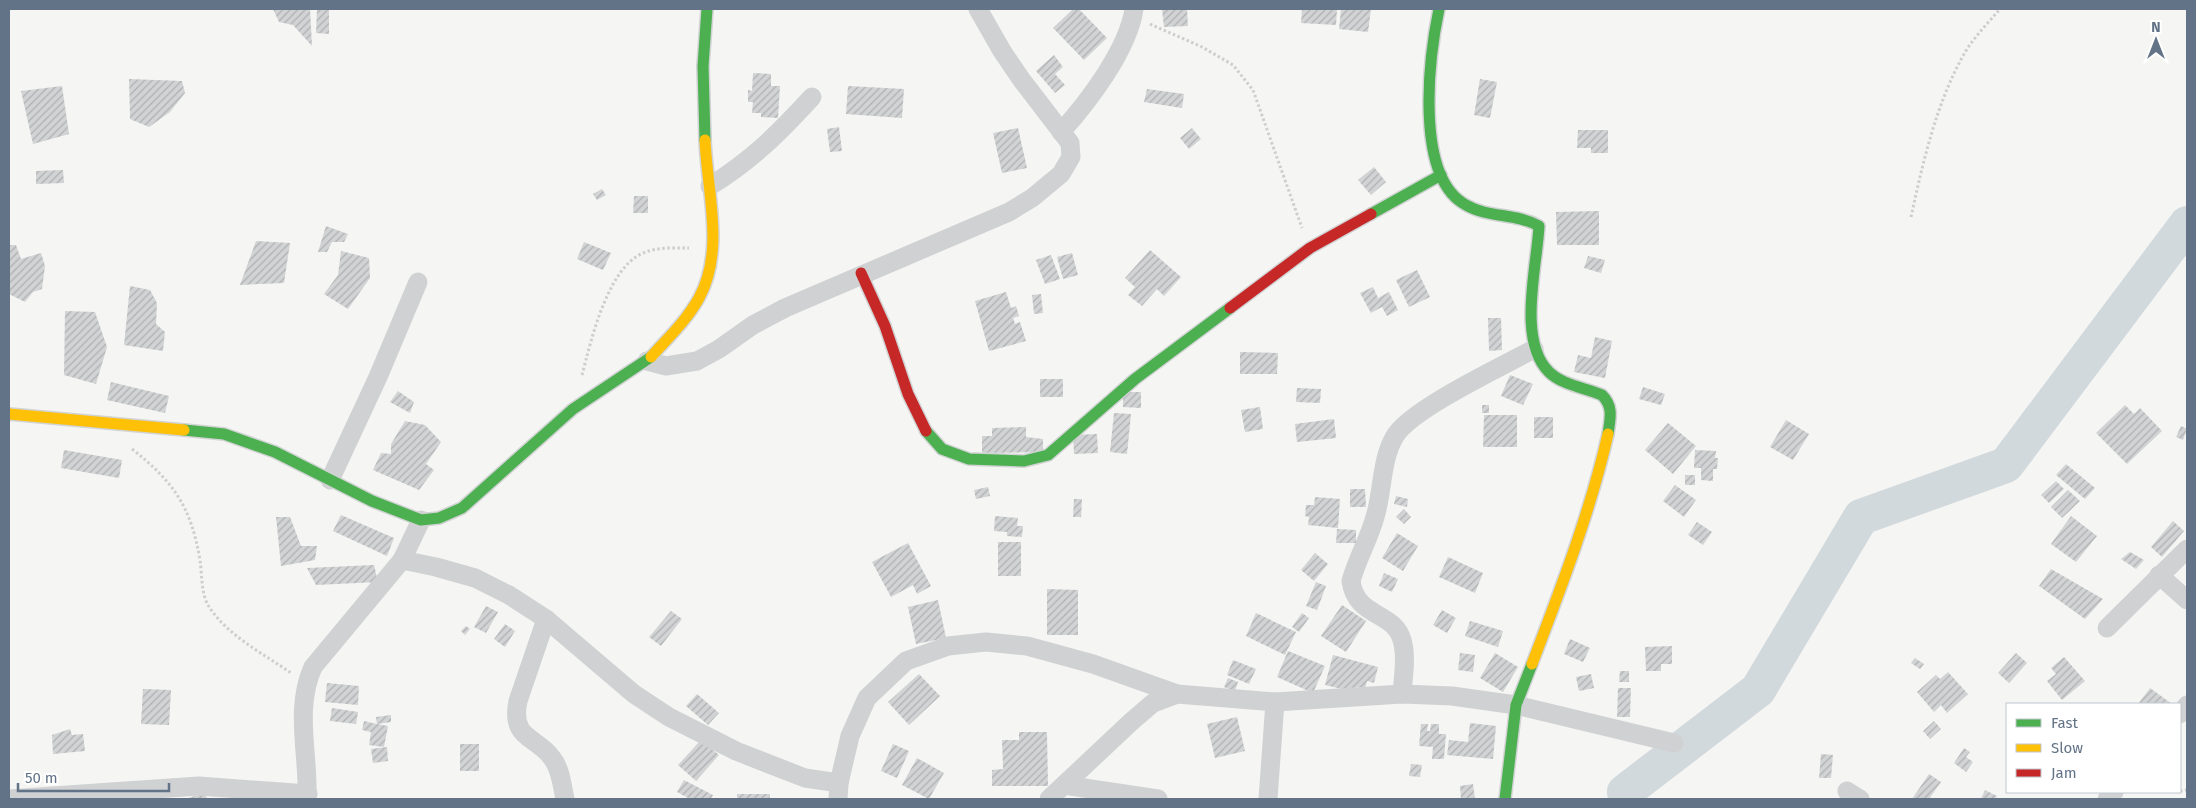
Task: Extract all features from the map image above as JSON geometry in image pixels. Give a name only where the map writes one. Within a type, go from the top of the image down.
[{"type":"street","points":[[9,414],[224,434],[276,452],[372,501],[421,520],[439,518],[462,508],[573,410],[647,361],[683,322],[699,299],[708,279],[712,247],[703,66],[706,9]]},
{"type":"street","points":[[647,361],[666,366],[697,361],[719,350],[753,325],[785,308],[861,273],[1009,212],[1032,198],[1061,174],[1071,157],[1070,143],[1002,52],[978,9]]},
{"type":"street","points":[[1439,9],[1434,28],[1428,82],[1429,128],[1445,185],[1463,204],[1505,216],[1530,219],[1539,226],[1531,311],[1534,350],[1540,362],[1550,373],[1602,395],[1608,402],[1611,410],[1608,435],[1590,500],[1559,594],[1516,705],[1505,799]]},
{"type":"street","points":[[1061,132],[1096,90],[1119,48],[1134,13]]},
{"type":"street","points":[[710,186],[735,171],[763,149],[812,97]]},
{"type":"street","points":[[861,273],[885,326],[908,394],[928,436],[942,449],[969,459],[1024,461],[1048,455],[1135,379],[1310,248],[1441,175]]},
{"type":"street","points":[[330,480],[378,377],[418,282]]},
{"type":"street","points":[[1402,694],[1404,662],[1402,640],[1392,625],[1359,603],[1352,590],[1351,581],[1375,517],[1388,452],[1396,435],[1409,421],[1441,400],[1534,350]]},
{"type":"street","points":[[9,799],[199,786],[308,796],[303,703],[306,683],[313,667],[402,560],[421,520]]},
{"type":"street","points":[[2107,628],[2187,549]]},
{"type":"street","points":[[402,560],[475,578],[509,594],[546,619],[634,694],[669,716],[736,751],[838,791],[850,736],[867,698],[906,660],[948,646],[986,642],[1026,646],[1093,664],[1177,694],[1275,702],[1402,694],[1452,696],[1516,705],[1674,743]]},
{"type":"street","points":[[2159,575],[2187,600]]},
{"type":"street","points":[[546,619],[518,701],[516,714],[528,740],[548,753],[554,760],[565,799]]},
{"type":"street","points":[[1049,799],[1153,703],[1177,694]]},
{"type":"street","points":[[1268,799],[1275,702]]},
{"type":"street","points":[[1064,785],[1158,799]]},
{"type":"path","points":[[1911,217],[1929,139],[1953,76],[1965,52],[1979,32],[2000,9]]},
{"type":"path","points":[[1134,13],[1202,47],[1233,65],[1253,90],[1310,248]]},
{"type":"path","points":[[573,410],[593,334],[610,292],[625,267],[638,256],[654,250],[712,247]]},
{"type":"path","points":[[131,449],[154,466],[174,488],[189,515],[200,559],[204,592],[210,608],[233,632],[306,683]]},
{"type":"building","points":[[273,9],[310,9],[312,46],[293,25],[279,22]]},
{"type":"building","points":[[317,9],[329,9],[329,34],[316,33]]},
{"type":"building","points":[[1073,9],[1079,9],[1107,38],[1084,60],[1053,28]]},
{"type":"building","points":[[1162,9],[1187,9],[1188,26],[1164,27]]},
{"type":"building","points":[[1302,9],[1337,9],[1336,25],[1301,23]]},
{"type":"building","points":[[1341,9],[1371,9],[1368,32],[1339,29]]},
{"type":"building","points":[[1054,55],[1063,67],[1055,74],[1065,85],[1055,93],[1036,71]]},
{"type":"building","points":[[753,73],[771,74],[771,86],[780,86],[778,118],[761,117],[761,113],[752,113],[753,102],[748,102],[748,90],[752,91]]},
{"type":"building","points":[[129,79],[182,81],[185,93],[170,112],[149,127],[130,119]]},
{"type":"building","points":[[1480,79],[1497,82],[1490,118],[1474,115]]},
{"type":"building","points":[[62,86],[69,134],[33,144],[21,91]]},
{"type":"building","points":[[848,86],[904,89],[902,118],[846,114]]},
{"type":"building","points":[[1147,89],[1184,94],[1182,108],[1144,102]]},
{"type":"building","points":[[839,127],[842,151],[830,152],[827,129]]},
{"type":"building","points":[[1018,128],[1027,168],[1002,173],[993,133]]},
{"type":"building","points":[[1192,128],[1201,139],[1189,149],[1180,138]]},
{"type":"building","points":[[1578,130],[1608,130],[1608,153],[1591,153],[1591,148],[1577,148]]},
{"type":"building","points":[[1374,167],[1386,182],[1371,195],[1358,180]]},
{"type":"building","points":[[63,170],[64,183],[36,184],[36,171]]},
{"type":"building","points":[[602,189],[606,195],[597,200],[593,194]]},
{"type":"building","points":[[634,196],[648,196],[648,213],[633,213]]},
{"type":"building","points":[[1599,211],[1599,245],[1557,245],[1556,212]]},
{"type":"building","points":[[326,226],[348,234],[344,242],[332,242],[327,252],[318,252]]},
{"type":"building","points":[[256,241],[290,243],[284,283],[240,285]]},
{"type":"building","points":[[584,242],[611,253],[603,270],[577,259]]},
{"type":"building","points":[[9,245],[16,245],[21,259],[41,253],[45,266],[42,289],[33,292],[25,302],[9,294]]},
{"type":"building","points":[[1150,250],[1181,277],[1164,296],[1157,289],[1142,306],[1128,295],[1135,287],[1125,278]]},
{"type":"building","points":[[341,251],[369,258],[370,278],[348,309],[324,294],[338,275]]},
{"type":"building","points":[[1072,253],[1078,275],[1063,279],[1057,257]]},
{"type":"building","points":[[1051,255],[1060,279],[1045,284],[1036,260]]},
{"type":"building","points":[[1588,256],[1605,260],[1601,273],[1584,268]]},
{"type":"building","points":[[1417,270],[1430,297],[1409,307],[1396,280]]},
{"type":"building","points":[[130,286],[150,290],[157,303],[156,324],[165,332],[163,351],[124,345]]},
{"type":"building","points":[[1373,287],[1378,298],[1389,292],[1398,310],[1387,316],[1382,307],[1371,313],[1360,293]]},
{"type":"building","points":[[1006,292],[1011,308],[1016,306],[1019,316],[1013,318],[1015,324],[1020,322],[1026,341],[989,351],[975,301]]},
{"type":"building","points":[[1041,294],[1043,313],[1034,314],[1032,295]]},
{"type":"building","points":[[65,311],[95,312],[107,347],[96,384],[64,375]]},
{"type":"building","points":[[1488,318],[1501,318],[1502,350],[1489,351]]},
{"type":"building","points":[[1595,337],[1612,341],[1605,378],[1574,372],[1578,355],[1591,358]]},
{"type":"building","points":[[1240,352],[1278,353],[1277,374],[1240,374]]},
{"type":"building","points":[[1510,375],[1533,384],[1523,405],[1501,396]]},
{"type":"building","points":[[1040,379],[1063,379],[1063,397],[1040,397]]},
{"type":"building","points":[[111,382],[169,396],[165,413],[107,400]]},
{"type":"building","points":[[1643,387],[1665,394],[1661,405],[1639,399]]},
{"type":"building","points":[[1297,388],[1321,389],[1320,403],[1296,402]]},
{"type":"building","points":[[398,391],[414,402],[410,413],[390,402]]},
{"type":"building","points":[[1123,392],[1141,392],[1141,408],[1123,407]]},
{"type":"building","points":[[1482,405],[1489,405],[1489,413],[1482,413]]},
{"type":"building","points":[[2125,405],[2134,414],[2140,408],[2162,431],[2127,464],[2096,433]]},
{"type":"building","points":[[1260,407],[1263,429],[1245,432],[1241,410]]},
{"type":"building","points":[[1114,413],[1131,414],[1127,454],[1110,452]]},
{"type":"building","points":[[1484,415],[1517,415],[1517,447],[1483,447]]},
{"type":"building","points":[[1534,417],[1553,417],[1553,438],[1534,438]]},
{"type":"building","points":[[1334,419],[1336,438],[1297,442],[1295,424]]},
{"type":"building","points":[[1786,420],[1809,434],[1793,460],[1770,447]]},
{"type":"building","points":[[405,421],[425,425],[441,442],[426,464],[434,470],[419,490],[373,470],[381,453],[391,454],[391,444]]},
{"type":"building","points":[[1668,423],[1696,446],[1673,474],[1645,450]]},
{"type":"building","points":[[2181,426],[2187,429],[2183,440],[2176,437]]},
{"type":"building","points":[[1026,427],[1026,437],[1043,439],[1043,452],[982,453],[982,436],[992,436],[992,428]]},
{"type":"building","points":[[1097,434],[1098,453],[1074,454],[1073,435]]},
{"type":"building","points":[[64,450],[122,460],[119,478],[61,468]]},
{"type":"building","points":[[1695,450],[1716,451],[1715,458],[1718,458],[1717,469],[1713,469],[1713,481],[1701,480],[1701,468],[1694,468]]},
{"type":"building","points":[[2066,464],[2095,488],[2085,499],[2056,475]]},
{"type":"building","points":[[1685,475],[1695,475],[1695,485],[1685,485]]},
{"type":"building","points":[[2056,481],[2064,489],[2049,503],[2041,495]]},
{"type":"building","points":[[1675,485],[1696,500],[1684,517],[1663,501]]},
{"type":"building","points":[[988,487],[990,496],[976,499],[974,490]]},
{"type":"building","points":[[1350,489],[1365,489],[1366,507],[1350,507]]},
{"type":"building","points":[[2068,490],[2080,501],[2062,518],[2051,507]]},
{"type":"building","points":[[1396,496],[1408,499],[1407,507],[1394,504]]},
{"type":"building","points":[[1315,497],[1340,499],[1338,528],[1308,525],[1309,517],[1305,516],[1306,505],[1314,505]]},
{"type":"building","points":[[1074,499],[1082,499],[1081,517],[1073,517]]},
{"type":"building","points":[[1404,509],[1411,517],[1404,524],[1396,517]]},
{"type":"building","points":[[341,515],[394,538],[387,556],[333,531]]},
{"type":"building","points":[[995,516],[1018,518],[1017,526],[1023,526],[1022,537],[1007,536],[1007,532],[994,531]]},
{"type":"building","points":[[2071,516],[2097,536],[2076,562],[2051,544]]},
{"type":"building","points":[[276,517],[290,517],[301,546],[317,546],[315,560],[281,566]]},
{"type":"building","points":[[2173,521],[2184,531],[2162,557],[2151,547]]},
{"type":"building","points":[[1697,522],[1712,532],[1703,545],[1688,535]]},
{"type":"building","points":[[1337,529],[1356,530],[1356,543],[1336,543]]},
{"type":"building","points":[[1397,533],[1418,546],[1403,571],[1382,558]]},
{"type":"building","points":[[998,542],[1021,542],[1021,576],[998,576]]},
{"type":"building","points":[[908,543],[931,586],[917,594],[913,585],[891,597],[872,562]]},
{"type":"building","points":[[2130,552],[2144,560],[2136,569],[2121,559]]},
{"type":"building","points":[[1315,553],[1328,564],[1314,581],[1301,570]]},
{"type":"building","points":[[1448,557],[1483,573],[1475,593],[1439,577]]},
{"type":"building","points":[[374,565],[378,582],[316,585],[307,568]]},
{"type":"building","points":[[2051,569],[2103,599],[2085,619],[2039,586]]},
{"type":"building","points":[[1384,573],[1398,579],[1392,592],[1379,586]]},
{"type":"building","points":[[1316,582],[1326,586],[1317,610],[1306,606]]},
{"type":"building","points":[[1047,589],[1078,590],[1078,635],[1047,635]]},
{"type":"building","points":[[938,600],[946,638],[916,644],[908,607]]},
{"type":"building","points":[[1342,605],[1366,621],[1346,652],[1321,636]]},
{"type":"building","points":[[486,606],[498,612],[486,633],[474,627]]},
{"type":"building","points":[[1442,610],[1456,618],[1447,633],[1433,625]]},
{"type":"building","points":[[671,611],[682,619],[661,646],[649,637]]},
{"type":"building","points":[[1256,613],[1296,632],[1285,655],[1246,636]]},
{"type":"building","points":[[1302,613],[1309,618],[1299,632],[1292,627]]},
{"type":"building","points":[[1470,621],[1503,631],[1498,647],[1465,636]]},
{"type":"building","points":[[505,624],[515,631],[505,647],[494,639]]},
{"type":"building","points":[[466,626],[470,629],[465,635],[461,631]]},
{"type":"building","points":[[1570,639],[1590,648],[1583,662],[1564,654]]},
{"type":"building","points":[[1672,646],[1672,664],[1661,664],[1661,671],[1646,671],[1645,647]]},
{"type":"building","points":[[1288,651],[1325,666],[1313,693],[1277,677]]},
{"type":"building","points":[[1460,653],[1475,655],[1473,672],[1458,670]]},
{"type":"building","points":[[1495,653],[1518,667],[1503,692],[1480,678]]},
{"type":"building","points":[[2016,653],[2027,663],[2009,683],[1998,673]]},
{"type":"building","points":[[1333,655],[1378,667],[1374,683],[1367,681],[1365,689],[1356,687],[1355,692],[1325,685]]},
{"type":"building","points":[[2064,657],[2085,681],[2062,700],[2047,681],[2056,674],[2051,668]]},
{"type":"building","points":[[1915,658],[1924,664],[1920,669],[1911,663]]},
{"type":"building","points":[[1233,660],[1256,669],[1249,684],[1227,675]]},
{"type":"building","points":[[1620,671],[1629,671],[1629,682],[1619,682]]},
{"type":"building","points":[[1948,672],[1968,694],[1947,713],[1941,705],[1934,712],[1917,692],[1936,675],[1940,679]]},
{"type":"building","points":[[919,674],[940,696],[909,725],[888,702]]},
{"type":"building","points":[[1591,674],[1594,688],[1579,691],[1576,677]]},
{"type":"building","points":[[1228,678],[1238,682],[1235,691],[1224,687]]},
{"type":"building","points":[[327,683],[359,686],[358,705],[325,702]]},
{"type":"building","points":[[1618,688],[1631,688],[1630,717],[1617,717]]},
{"type":"building","points":[[2150,688],[2171,703],[2139,703]]},
{"type":"building","points":[[143,689],[171,690],[169,725],[141,724]]},
{"type":"building","points":[[697,694],[719,713],[708,725],[686,706]]},
{"type":"building","points":[[332,708],[358,712],[356,724],[330,721]]},
{"type":"building","points":[[391,715],[391,722],[377,724],[376,717]]},
{"type":"building","points":[[1237,717],[1245,751],[1215,758],[1207,724]]},
{"type":"building","points":[[364,721],[388,726],[384,747],[369,745],[371,732],[362,730]]},
{"type":"building","points":[[1934,721],[1941,729],[1930,739],[1923,731]]},
{"type":"building","points":[[1470,723],[1496,726],[1493,759],[1447,755],[1449,740],[1468,742]]},
{"type":"building","points":[[1421,724],[1428,724],[1427,731],[1430,731],[1431,724],[1439,724],[1439,734],[1446,734],[1444,759],[1432,759],[1433,747],[1419,746]]},
{"type":"building","points":[[70,729],[72,735],[83,734],[85,751],[53,754],[52,735]]},
{"type":"building","points":[[1019,732],[1047,732],[1048,786],[992,786],[992,770],[1003,769],[1002,740],[1019,740]]},
{"type":"building","points":[[701,740],[719,755],[696,781],[678,765]]},
{"type":"building","points":[[460,744],[479,744],[479,771],[460,771]]},
{"type":"building","points":[[893,744],[909,751],[897,778],[881,771]]},
{"type":"building","points":[[387,747],[388,761],[373,763],[371,749]]},
{"type":"building","points":[[1964,748],[1970,752],[1966,757],[1973,762],[1966,772],[1954,763]]},
{"type":"building","points":[[1821,754],[1833,755],[1831,778],[1819,778]]},
{"type":"building","points":[[917,758],[944,773],[929,799],[902,785]]},
{"type":"building","points":[[1411,764],[1422,765],[1420,777],[1409,776]]},
{"type":"building","points":[[1929,774],[1941,782],[1929,799],[1912,799]]},
{"type":"building","points":[[684,780],[713,795],[711,799],[690,799],[677,792]]},
{"type":"building","points":[[1473,784],[1475,799],[1461,799],[1460,786]]},
{"type":"building","points":[[1985,790],[1997,796],[1995,799],[1981,799]]},
{"type":"building","points":[[205,793],[207,799],[185,799]]},
{"type":"building","points":[[737,794],[770,794],[770,799],[737,799]]},
{"type":"waterway","points":[[1626,799],[1625,792],[1758,690],[1861,517],[2006,465],[2187,224]]},
{"type":"traffic: fast","points":[[705,140],[703,66],[707,9]]},
{"type":"traffic: fast","points":[[1439,9],[1429,85],[1432,143],[1438,169],[1450,191],[1466,205],[1483,212],[1521,219],[1539,226],[1531,302],[1531,323],[1539,358],[1554,376],[1567,383],[1602,395],[1610,409],[1608,434]]},
{"type":"traffic: fast","points":[[1371,214],[1441,175]]},
{"type":"traffic: fast","points":[[926,431],[942,449],[969,459],[1024,461],[1048,455],[1135,379],[1230,308]]},
{"type":"traffic: fast","points":[[184,430],[224,434],[275,452],[372,501],[421,520],[439,518],[462,508],[573,409],[651,357]]},
{"type":"traffic: fast","points":[[1505,799],[1516,705],[1532,664]]},
{"type":"traffic: slow","points":[[651,357],[689,314],[707,280],[713,241],[705,140]]},
{"type":"traffic: slow","points":[[9,414],[184,430]]},
{"type":"traffic: slow","points":[[1532,664],[1584,521],[1608,434]]},
{"type":"traffic: jam","points":[[1230,308],[1310,248],[1371,214]]},
{"type":"traffic: jam","points":[[861,273],[885,326],[908,394],[926,431]]}]
